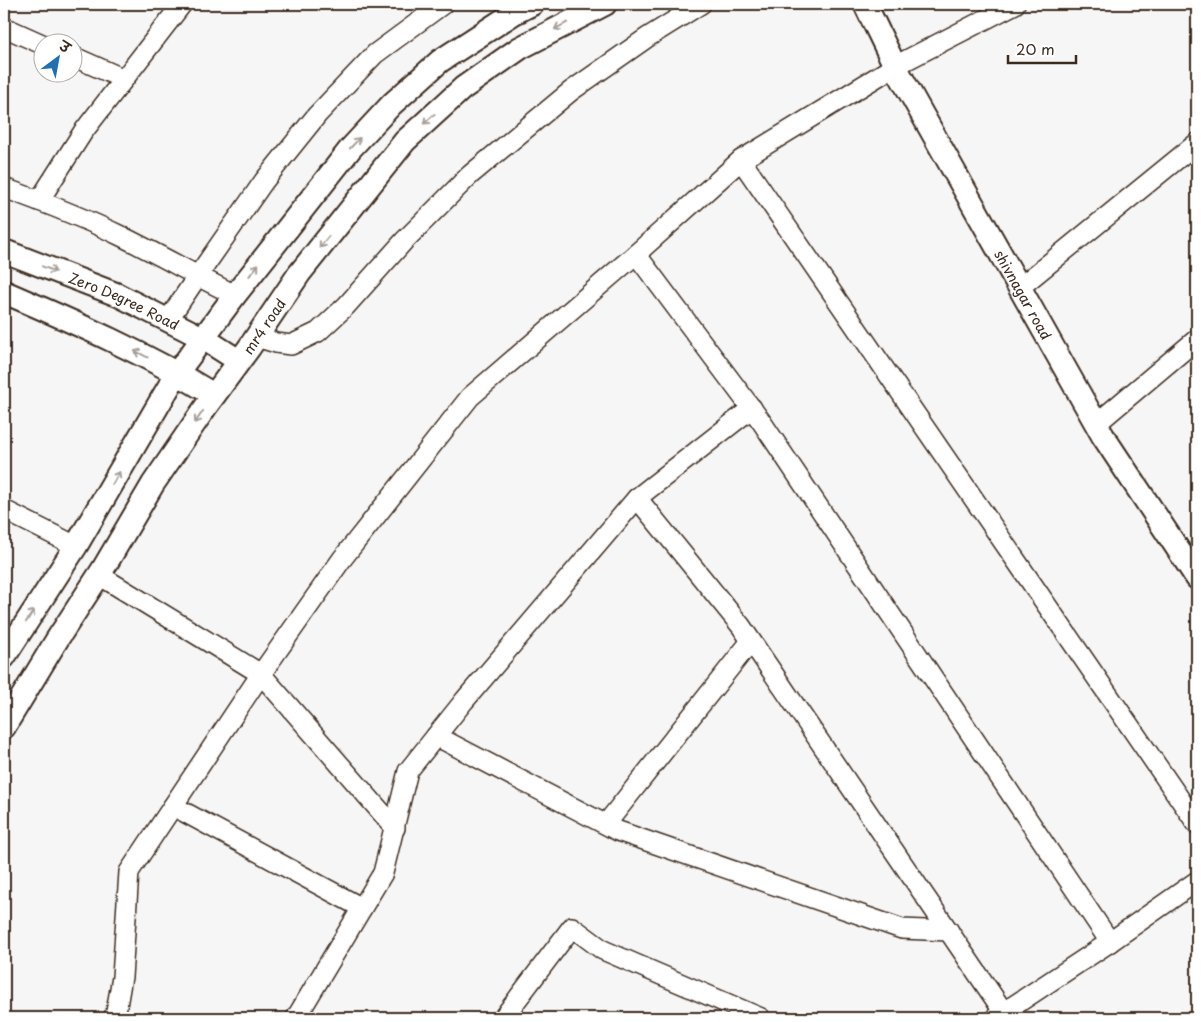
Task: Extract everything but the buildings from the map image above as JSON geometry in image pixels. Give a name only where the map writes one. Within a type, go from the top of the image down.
[{"type":"street","points":[[39,201],[83,132],[182,4]]},
{"type":"street","points":[[168,320],[264,181],[317,115],[375,54],[443,4]]},
{"type":"street","points":[[4,657],[76,546],[177,373],[235,295],[351,148],[392,104],[440,61],[514,13],[532,4]]},
{"type":"street","name":"mr4 road","points":[[4,727],[99,575],[153,484],[299,274],[405,141],[463,88],[512,54],[604,4]]},
{"type":"street","points":[[256,337],[276,343],[292,345],[318,332],[346,306],[404,242],[470,174],[571,91],[648,37],[701,4]]},
{"type":"street","name":"shivnagar road","points":[[865,4],[896,66],[1096,424],[1197,578]]},
{"type":"street","points":[[112,1018],[116,1012],[122,977],[129,872],[261,674],[342,559],[470,397],[636,254],[741,160],[896,66],[1015,4]]},
{"type":"street","points":[[4,27],[32,40]]},
{"type":"street","points":[[82,60],[124,78]]},
{"type":"street","points":[[1019,288],[1197,142]]},
{"type":"street","points":[[741,160],[1197,824]]},
{"type":"street","points":[[4,188],[121,236],[235,295]]},
{"type":"street","name":"Zero Degree Road","points":[[4,251],[118,296],[203,338],[239,361]]},
{"type":"street","points":[[636,254],[752,408],[1110,942]]},
{"type":"street","points":[[4,292],[113,340],[177,373],[214,395]]},
{"type":"street","points":[[1096,424],[1197,339]]},
{"type":"street","points":[[296,1018],[383,873],[408,771],[637,498],[752,408]]},
{"type":"street","points":[[637,498],[741,626],[949,931],[999,1015],[1110,942],[1197,881]]},
{"type":"street","points":[[4,510],[76,546]]},
{"type":"street","points":[[99,575],[261,674],[394,828]]},
{"type":"street","points":[[606,824],[751,641]]},
{"type":"street","points":[[436,736],[618,831],[902,930],[949,931]]},
{"type":"street","points":[[173,806],[362,908]]},
{"type":"street","points":[[503,1018],[572,927],[603,950],[761,1018]]}]
